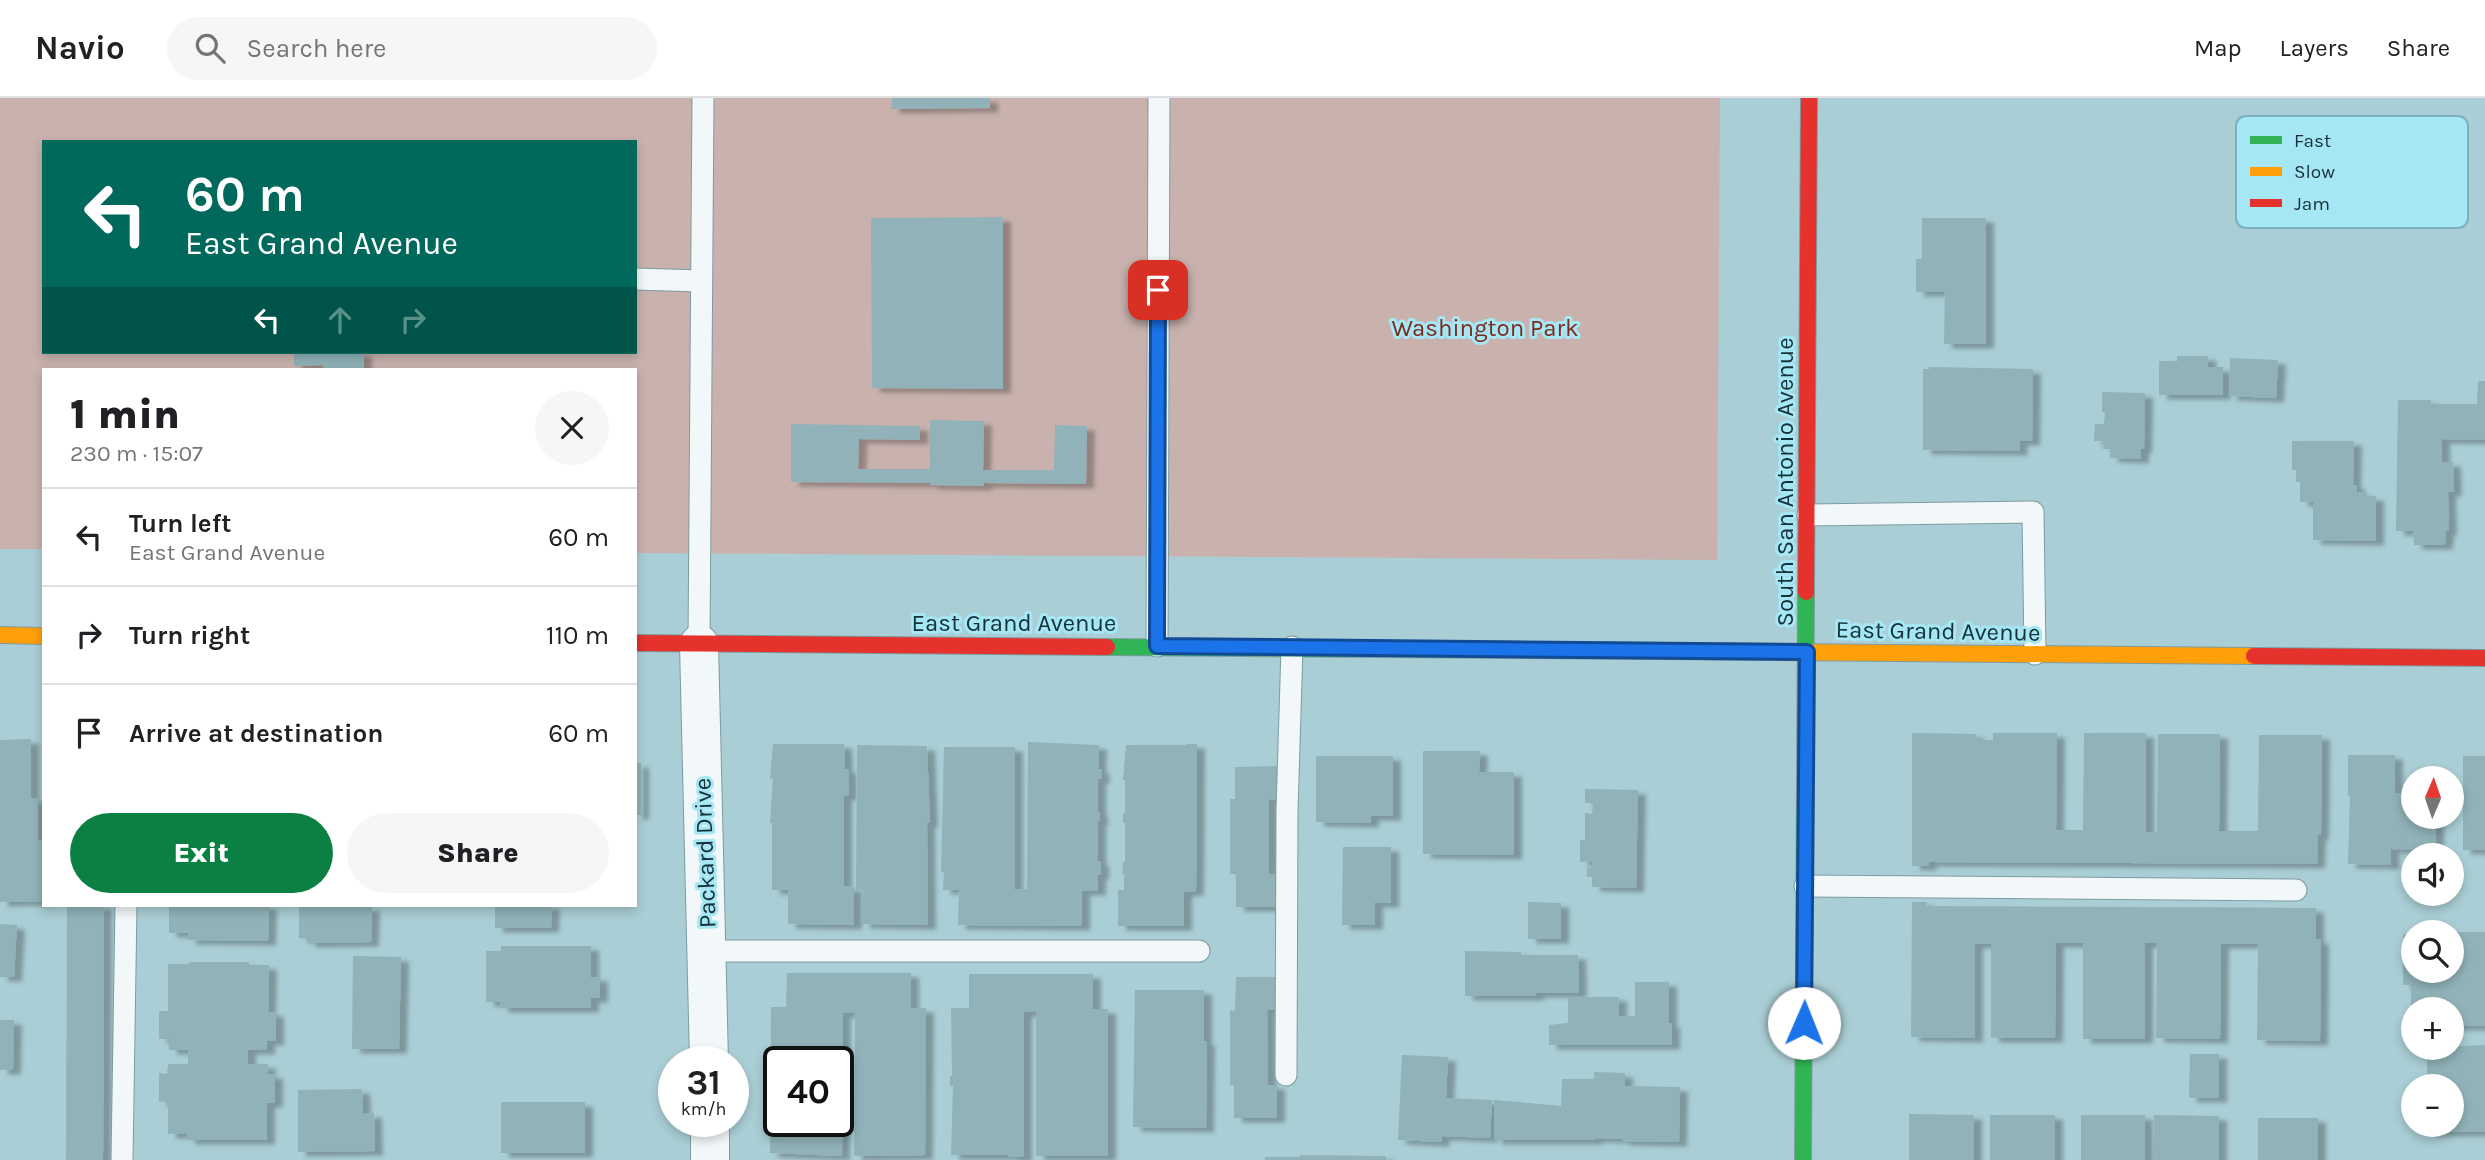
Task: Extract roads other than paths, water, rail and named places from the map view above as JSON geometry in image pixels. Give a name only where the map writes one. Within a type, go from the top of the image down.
[{"type":"street","name":"South San Antonio Avenue","points":[[1803,1160],[1809,98]]},
{"type":"street","points":[[0,635],[42,636]]},
{"type":"street","name":"East Grand Avenue","points":[[637,643],[2485,658]]},
{"type":"street","name":"Packard Drive","points":[[699,645],[709,1046]]},
{"type":"street","points":[[710,1137],[710,1160]]},
{"type":"lane","points":[[699,645],[703,98]]},
{"type":"lane","points":[[1157,646],[1159,98]]},
{"type":"lane","points":[[637,279],[701,281]]},
{"type":"lane","points":[[1808,515],[2033,512],[2035,654]]},
{"type":"lane","points":[[1286,1075],[1287,811],[1292,647]]},
{"type":"lane","points":[[1805,886],[2296,890]]},
{"type":"lane","points":[[122,1160],[126,907]]},
{"type":"lane","points":[[708,951],[1199,951]]},
{"type":"park label","name":"Washington Park","points":[[1485,328]]}]
